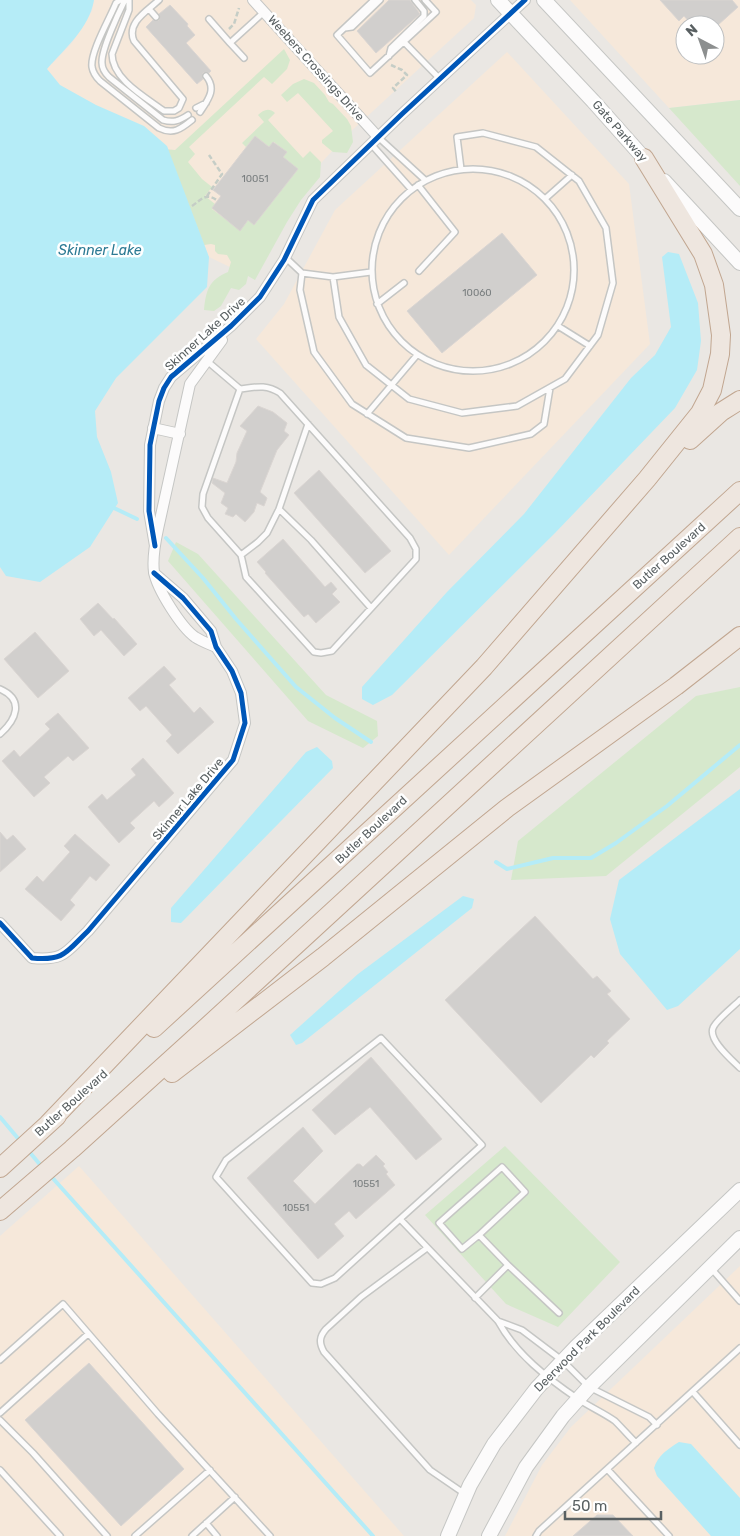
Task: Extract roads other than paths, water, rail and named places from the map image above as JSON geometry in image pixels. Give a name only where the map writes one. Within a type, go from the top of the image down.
[{"type":"highway","points":[[48,1124],[484,667],[647,479],[700,413],[712,390],[717,371],[721,335],[714,286],[703,254],[644,158]]},
{"type":"highway","points":[[647,479],[721,412],[740,400]]},
{"type":"highway","name":"Butler Boulevard","points":[[0,1168],[740,491]]},
{"type":"highway","points":[[4,1208],[244,993],[740,537]]},
{"type":"highway","points":[[72,1149],[315,963],[507,808],[676,686],[740,636]]},
{"type":"main road","name":"Gate Parkway","points":[[498,0],[593,101],[740,263]]},
{"type":"main road","points":[[544,0],[740,209]]},
{"type":"main road","name":"Deerwood Park Boulevard","points":[[448,1536],[466,1495],[494,1444],[522,1406],[562,1361],[740,1190]]},
{"type":"main road","points":[[494,1531],[526,1467],[563,1416],[589,1386],[740,1238]]},
{"type":"street","name":"Weebers Crossings Drive","points":[[253,0],[375,140]]},
{"type":"street","name":"Skinner Lake Drive","points":[[155,546],[149,511],[150,444],[159,401],[164,388],[172,377],[231,326],[260,297],[285,257],[313,200],[526,0]]},
{"type":"street","name":"Skinner Lake Drive","points":[[216,647],[194,637],[167,604],[154,573],[155,546],[190,384],[231,326]]},
{"type":"street","points":[[153,428],[180,434]]},
{"type":"street","name":"Skinner Lake Drive","points":[[0,923],[32,958],[50,959],[63,955],[88,930],[233,760],[245,723],[241,693],[232,671],[216,647],[211,631],[183,598],[154,573]]},
{"type":"lane","points":[[120,0],[116,3],[93,56],[92,69],[95,75],[129,105],[166,132],[181,129],[192,120]]},
{"type":"lane","points":[[127,0],[129,10],[112,54],[114,69],[120,78],[164,111],[174,111],[178,108],[182,99],[132,37],[135,22],[159,0]]},
{"type":"lane","points":[[127,0],[104,52],[103,71],[163,120],[179,121],[188,115]]},
{"type":"lane","points":[[374,0],[337,36],[370,73],[436,12],[425,0]]},
{"type":"lane","points":[[344,28],[352,27],[380,0]]},
{"type":"lane","points":[[387,58],[391,48],[424,16],[424,11],[415,0]]},
{"type":"lane","points":[[149,9],[156,17]]},
{"type":"lane","points":[[230,43],[264,12]]},
{"type":"lane","points":[[209,19],[244,58]]},
{"type":"lane","points":[[404,42],[440,79]]},
{"type":"lane","points":[[200,112],[211,97],[212,91],[210,80],[206,76]]},
{"type":"lane","points":[[196,108],[206,103]]},
{"type":"lane","points":[[333,277],[339,317],[366,365],[409,399],[462,413],[517,406],[565,379],[598,336],[613,282],[606,228],[579,181],[536,147],[483,133],[457,137],[461,169]]},
{"type":"lane","points":[[375,140],[425,180]]},
{"type":"lane","points":[[375,140],[411,189]]},
{"type":"lane","points":[[461,169],[492,170],[521,180],[546,198],[562,220],[572,246],[575,274],[570,300],[558,326],[536,349],[509,365],[478,371],[446,368],[417,355],[393,333],[377,304],[371,272],[374,248],[382,226],[394,206],[411,189],[425,180],[442,173],[461,169]]},
{"type":"lane","points":[[546,198],[572,175]]},
{"type":"lane","points":[[418,185],[456,232],[419,271]]},
{"type":"lane","points":[[285,257],[302,273],[333,277],[371,272]]},
{"type":"lane","points":[[302,273],[300,290],[314,352],[352,404],[406,438],[469,448],[532,434],[544,424],[550,388]]},
{"type":"lane","points":[[377,304],[404,283]]},
{"type":"lane","points":[[558,326],[590,346]]},
{"type":"lane","points":[[368,414],[417,355]]},
{"type":"lane","points":[[207,361],[240,389],[271,387],[280,393],[410,538],[416,549],[416,559],[332,651],[314,652],[246,577],[241,555],[208,518],[202,507],[204,494],[240,389]]},
{"type":"lane","points":[[241,555],[267,533],[279,509],[308,424]]},
{"type":"lane","points":[[279,509],[311,540],[371,608]]},
{"type":"lane","points":[[0,689],[12,698],[15,706],[13,721],[0,734]]},
{"type":"lane","points":[[740,1000],[713,1027],[711,1034],[714,1041],[740,1068]]},
{"type":"lane","points":[[381,1038],[482,1145],[400,1219],[335,1278],[321,1284],[312,1283],[216,1176],[226,1160],[381,1038]]},
{"type":"lane","points":[[502,1167],[525,1192],[479,1235],[462,1248],[439,1223],[502,1167]]},
{"type":"lane","points":[[400,1219],[498,1321],[507,1337],[547,1377],[614,1421],[636,1444]]},
{"type":"lane","points":[[479,1235],[559,1313]]},
{"type":"lane","points":[[427,1248],[361,1297],[321,1335],[320,1344],[324,1352],[430,1470],[466,1495]]},
{"type":"lane","points":[[475,1298],[508,1265]]},
{"type":"lane","points":[[710,1267],[740,1300]]},
{"type":"lane","points":[[0,1360],[63,1304],[158,1414],[270,1536]]},
{"type":"lane","points":[[498,1321],[522,1330],[562,1361],[589,1386],[649,1417],[657,1425]]},
{"type":"lane","points":[[0,1414],[88,1334]]},
{"type":"lane","points":[[536,1536],[539,1531],[740,1348]]},
{"type":"lane","points":[[693,1392],[740,1445]]},
{"type":"lane","points":[[0,1420],[33,1453],[107,1536]]},
{"type":"lane","points":[[0,1470],[60,1536]]},
{"type":"lane","points":[[135,1536],[210,1470]]},
{"type":"lane","points":[[608,1470],[669,1536]]},
{"type":"lane","points":[[192,1536],[235,1497]]},
{"type":"lane","points":[[206,1523],[217,1536]]},
{"type":"water","name":"Skinner Lake","points":[[0,0],[94,0],[82,29],[47,69],[60,85],[96,105],[144,126],[167,146],[209,257],[207,287],[116,378],[95,411],[97,437],[111,472],[118,503],[90,547],[40,582],[6,576],[0,567]]},
{"type":"water","points":[[668,252],[679,254],[698,303],[701,341],[697,370],[675,408],[555,533],[392,695],[373,705],[362,699],[362,687],[447,592],[524,514],[631,378],[655,355],[671,327],[662,257]]},
{"type":"water","points":[[317,747],[332,761],[333,768],[181,923],[171,922],[171,908],[306,752]]},
{"type":"water","points":[[740,789],[740,949],[678,1006],[667,1010],[620,954],[610,919],[619,880]]},
{"type":"water","points":[[463,896],[474,899],[472,908],[302,1043],[296,1045],[290,1035],[358,974]]},
{"type":"water","points":[[679,1442],[691,1444],[740,1498],[740,1536],[711,1536],[657,1476],[654,1468],[658,1459]]},
{"type":"waterway","points":[[114,508],[137,519]]},
{"type":"waterway","points":[[166,538],[203,578],[236,619],[296,687],[335,718],[371,742]]},
{"type":"waterway","points":[[496,862],[507,869],[553,858],[591,858],[616,843],[667,806],[740,745]]},
{"type":"waterway","points":[[0,1117],[21,1142]]},
{"type":"waterway","points":[[27,1149],[42,1167]]},
{"type":"waterway","points":[[49,1174],[373,1536]]}]
